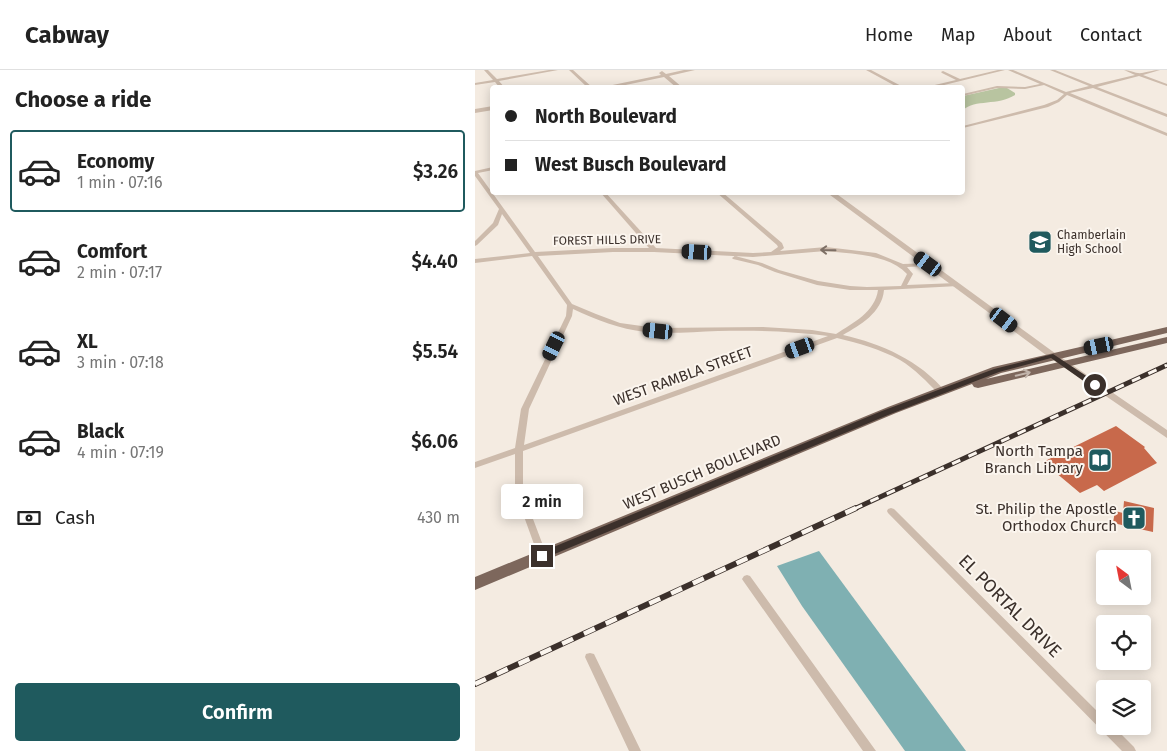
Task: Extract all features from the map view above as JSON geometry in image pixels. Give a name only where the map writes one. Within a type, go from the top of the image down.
[{"type":"main road","name":"WEST BUSCH BOULEVARD","points":[[475,584],[885,413],[997,370],[1167,330]]},
{"type":"main road","name":"WEST BUSCH BOULEVARD","points":[[941,392],[1167,340]]},
{"type":"street","points":[[486,70],[500,85]]},
{"type":"street","points":[[475,84],[555,70]]},
{"type":"street","points":[[571,70],[588,85]]},
{"type":"street","points":[[657,70],[677,85]]},
{"type":"street","points":[[615,85],[692,70]]},
{"type":"street","points":[[868,70],[897,85]]},
{"type":"street","points":[[938,85],[1003,70]]},
{"type":"street","points":[[1010,70],[1167,135]]},
{"type":"street","points":[[1052,70],[1167,116]]},
{"type":"street","points":[[1126,70],[1167,85]]},
{"type":"street","points":[[965,127],[1046,106],[1067,93],[1158,70]]},
{"type":"street","points":[[943,72],[960,80]]},
{"type":"street","points":[[965,95],[997,87],[1025,88],[1045,84]]},
{"type":"street","points":[[475,112],[490,109]]},
{"type":"street","points":[[490,169],[475,172],[490,194]]},
{"type":"street","points":[[491,195],[570,305],[601,319],[635,328],[658,331],[751,328],[838,335],[868,343],[901,358],[925,375],[941,392]]},
{"type":"street","points":[[605,195],[655,250]]},
{"type":"street","points":[[722,195],[780,244],[781,248],[770,254],[760,264]]},
{"type":"street","points":[[833,195],[1053,356],[1167,435]]},
{"type":"street","points":[[475,244],[496,224],[501,210]]},
{"type":"street","name":"FOREST HILLS DRIVE","points":[[475,261],[533,254],[655,250],[770,254],[826,250],[876,255],[903,266],[928,264]]},
{"type":"street","points":[[711,253],[760,264],[817,283],[850,288],[955,284]]},
{"type":"street","points":[[903,266],[910,274],[904,286]]},
{"type":"street","name":"WEST RAMBLA STREET","points":[[475,465],[838,335],[870,313],[879,301],[881,288]]},
{"type":"street","points":[[542,556],[519,485],[519,449],[525,408],[569,316],[570,305]]},
{"type":"street","name":"EL PORTAL DRIVE","points":[[891,510],[1096,717]]},
{"type":"street","points":[[747,579],[870,751]]},
{"type":"street","points":[[590,656],[635,751]]},
{"type":"street","name":"EL PORTAL DRIVE","points":[[1114,735],[1130,751]]},
{"type":"green space","points":[[999,88],[1007,88],[1015,93],[1015,95],[1008,98],[965,109],[965,96]]},
{"type":"water","points":[[819,551],[966,751],[905,751],[802,606],[777,566]]},
{"type":"building","name":"North Tampa Branch Library","points":[[1116,426],[1145,447],[1157,463],[1104,491],[1097,485],[1080,493],[1043,462]]},
{"type":"building","name":"St. Philip the Apostle Orthodox Church","points":[[1124,501],[1154,508],[1153,532],[1113,523],[1115,511],[1123,513]]},
{"type":"railway","points":[[854,509],[1167,365]]},
{"type":"railway","points":[[475,684],[856,508]]},
{"type":"place","name":"Chamberlain High School","points":[[1040,242]]},
{"type":"place","name":"North Tampa Branch Library","points":[[1100,460]]},
{"type":"place","name":"St. Philip the Apostle Orthodox Church","points":[[1134,518]]},
{"type":"route","points":[[542,556],[885,413],[997,370],[1053,356],[1095,385]]}]
